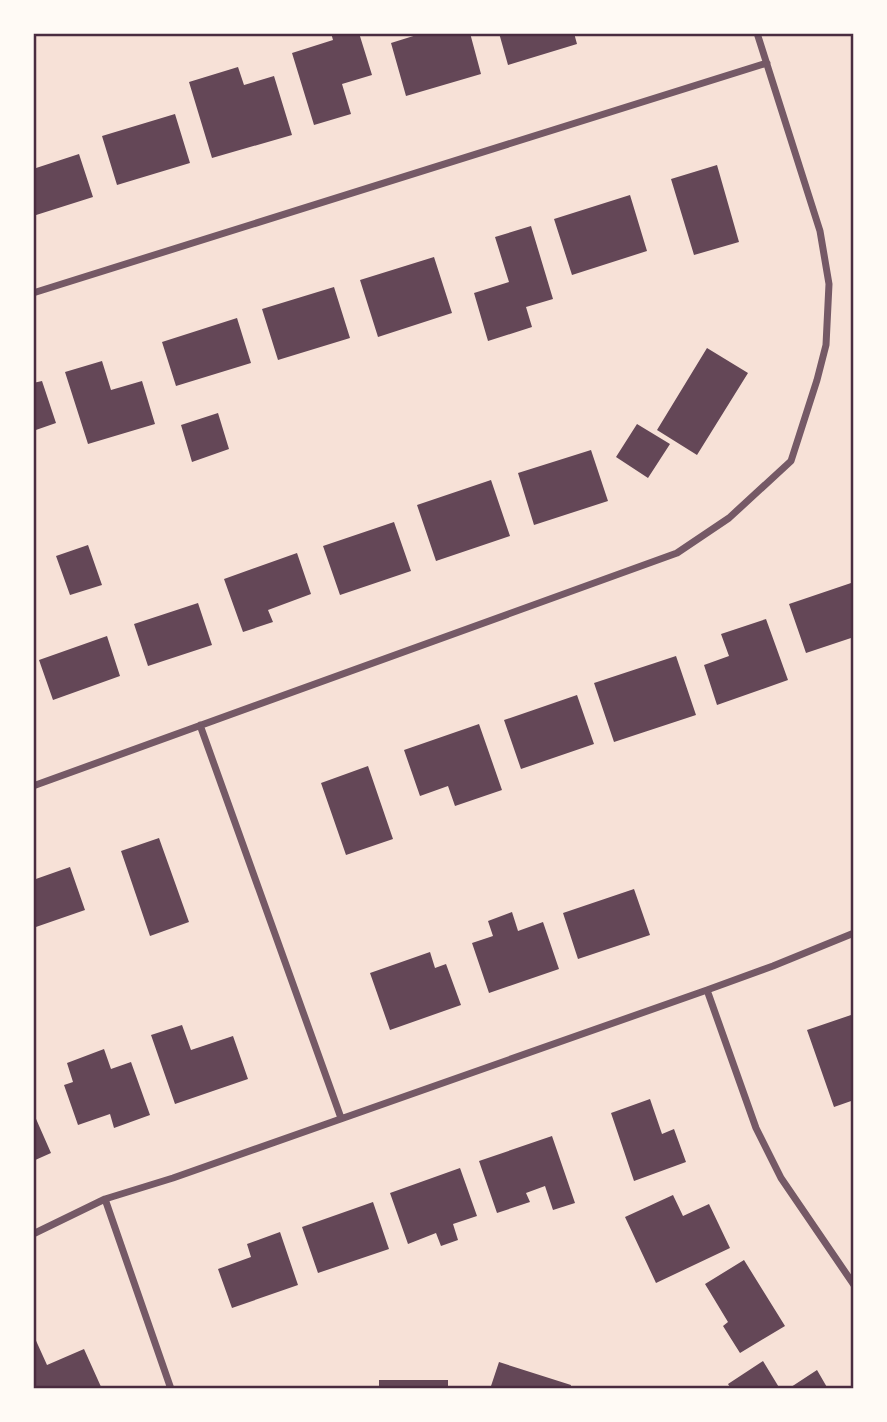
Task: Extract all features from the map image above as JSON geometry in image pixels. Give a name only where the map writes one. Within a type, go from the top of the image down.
[{"type":"street","points":[[33,786],[677,553],[729,518],[791,461],[817,380],[825,345],[829,284],[820,231],[757,33]]},
{"type":"street","points":[[33,293],[767,63]]},
{"type":"street","points":[[200,725],[341,1118]]},
{"type":"street","points":[[33,1234],[105,1199],[173,1178],[707,990],[854,933]]},
{"type":"street","points":[[707,990],[756,1128],[781,1178],[854,1285]]},
{"type":"street","points":[[105,1199],[171,1389]]},
{"type":"building","points":[[331,33],[359,33],[372,75],[342,84],[351,114],[314,125],[292,53],[333,40]]},
{"type":"building","points":[[423,33],[470,33],[481,74],[406,96],[391,43]]},
{"type":"building","points":[[499,33],[574,33],[577,44],[508,65]]},
{"type":"building","points":[[238,67],[244,85],[274,76],[292,135],[212,158],[189,82]]},
{"type":"building","points":[[175,114],[190,163],[117,185],[102,136]]},
{"type":"building","points":[[79,154],[93,197],[33,216],[33,169]]},
{"type":"building","points":[[717,165],[739,242],[694,255],[671,179]]},
{"type":"building","points":[[630,195],[647,251],[572,275],[554,219]]},
{"type":"building","points":[[531,226],[553,299],[526,307],[532,327],[488,341],[474,293],[509,282],[495,237]]},
{"type":"building","points":[[434,257],[452,313],[378,337],[360,280]]},
{"type":"building","points":[[334,287],[350,338],[278,360],[262,309]]},
{"type":"building","points":[[237,318],[251,363],[176,386],[162,342]]},
{"type":"building","points":[[707,348],[748,373],[697,455],[657,430]]},
{"type":"building","points":[[102,361],[111,390],[142,381],[155,424],[88,444],[65,372]]},
{"type":"building","points":[[42,381],[56,423],[33,431],[33,383]]},
{"type":"building","points":[[218,413],[229,449],[192,462],[181,425]]},
{"type":"building","points":[[637,424],[670,444],[648,478],[616,457]]},
{"type":"building","points":[[591,450],[608,501],[534,525],[518,473]]},
{"type":"building","points":[[491,480],[510,536],[436,561],[417,505]]},
{"type":"building","points":[[394,522],[411,571],[340,595],[323,546]]},
{"type":"building","points":[[88,545],[102,585],[70,595],[56,556]]},
{"type":"building","points":[[297,553],[311,594],[268,610],[273,622],[243,632],[224,579]]},
{"type":"building","points":[[854,582],[854,637],[806,653],[789,604]]},
{"type":"building","points":[[198,603],[212,645],[148,666],[134,624]]},
{"type":"building","points":[[766,619],[788,680],[717,705],[704,665],[729,656],[721,634]]},
{"type":"building","points":[[107,636],[120,676],[53,700],[39,660]]},
{"type":"building","points":[[676,656],[696,715],[614,742],[594,683]]},
{"type":"building","points":[[577,695],[594,744],[521,769],[504,720]]},
{"type":"building","points":[[479,724],[502,790],[455,806],[448,786],[420,796],[404,750]]},
{"type":"building","points":[[368,766],[393,839],[346,855],[321,783]]},
{"type":"building","points":[[159,838],[189,922],[150,936],[121,851]]},
{"type":"building","points":[[70,867],[85,910],[33,928],[33,880]]},
{"type":"building","points":[[634,889],[650,935],[578,959],[563,913]]},
{"type":"building","points":[[512,912],[518,931],[543,922],[559,969],[489,993],[472,943],[493,936],[488,921]]},
{"type":"building","points":[[430,952],[435,968],[446,964],[461,1005],[390,1030],[370,973]]},
{"type":"building","points":[[851,1015],[854,1022],[854,1100],[834,1107],[807,1030]]},
{"type":"building","points":[[182,1025],[191,1050],[233,1036],[248,1079],[175,1104],[151,1035]]},
{"type":"building","points":[[104,1049],[111,1069],[131,1062],[150,1115],[114,1128],[110,1114],[78,1125],[64,1085],[73,1082],[67,1063]]},
{"type":"building","points":[[650,1099],[662,1134],[674,1129],[686,1162],[634,1181],[611,1113]]},
{"type":"building","points":[[33,1112],[51,1153],[33,1161]]},
{"type":"building","points":[[552,1136],[575,1203],[553,1210],[545,1186],[526,1193],[530,1202],[497,1213],[479,1161]]},
{"type":"building","points":[[460,1168],[477,1216],[453,1224],[458,1240],[441,1246],[436,1233],[408,1244],[390,1193]]},
{"type":"building","points":[[673,1195],[683,1216],[709,1204],[730,1248],[656,1283],[625,1217]]},
{"type":"building","points":[[373,1202],[389,1249],[318,1273],[302,1227]]},
{"type":"building","points":[[280,1232],[298,1285],[232,1308],[218,1269],[251,1257],[247,1244]]},
{"type":"building","points":[[744,1260],[785,1326],[740,1353],[723,1326],[728,1322],[705,1284]]},
{"type":"building","points":[[33,1334],[47,1365],[84,1349],[102,1389],[33,1389]]},
{"type":"building","points":[[763,1361],[780,1389],[731,1389],[728,1384]]},
{"type":"building","points":[[499,1362],[571,1385],[570,1389],[490,1389]]},
{"type":"building","points":[[817,1370],[828,1389],[788,1389]]},
{"type":"building","points":[[379,1380],[448,1380],[448,1389],[379,1389]]}]
